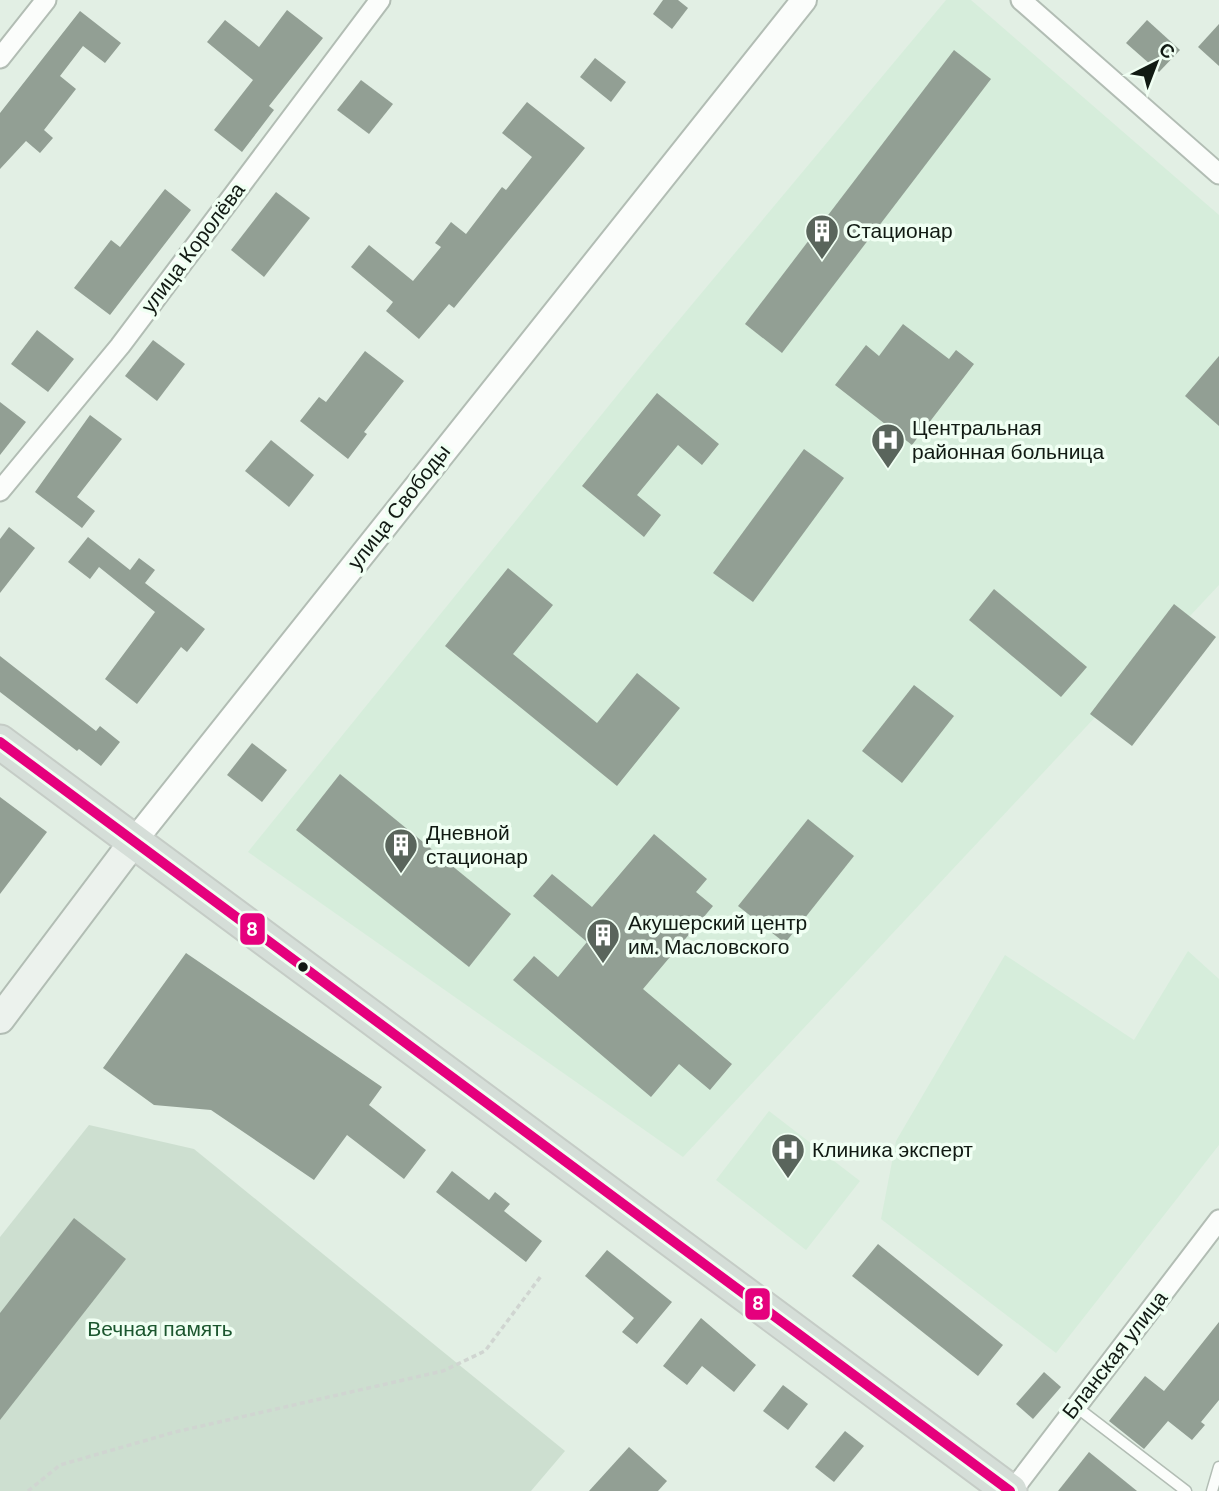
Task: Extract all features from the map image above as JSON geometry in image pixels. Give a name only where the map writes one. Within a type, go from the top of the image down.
[{"type":"highway","points":[[0,743],[135,840],[1011,1491]]},
{"type":"main road","name":"улица Свободы","points":[[0,1019],[135,840]]},
{"type":"street","points":[[0,58],[46,0]]},
{"type":"street","name":"улица Королёва","points":[[0,491],[120,346],[380,0]]},
{"type":"street","name":"улица Свободы","points":[[135,840],[804,0]]},
{"type":"street","points":[[1021,0],[1219,174]]},
{"type":"street","name":"Бланская улица","points":[[1011,1491],[1219,1220]]},
{"type":"lane","points":[[1075,1406],[1186,1491]]},
{"type":"lane","points":[[1212,1491],[1219,1467]]},
{"type":"path","points":[[28,1491],[60,1465],[175,1432],[443,1371],[485,1351],[541,1276]]},
{"type":"shaded area","name":"Центральная районная больница","points":[[946,0],[971,0],[1219,215],[1219,585],[683,1157],[248,852],[649,356]]},
{"type":"shaded area","points":[[1188,951],[1219,979],[1219,1145],[1056,1353],[881,1219],[896,1141],[1005,955],[1134,1040]]},
{"type":"shaded area","name":"Клиника эксперт","points":[[769,1111],[860,1181],[806,1250],[716,1180]]},
{"type":"green space","name":"Вечная память","points":[[89,1125],[194,1149],[565,1451],[531,1491],[0,1491],[0,1237]]},
{"type":"building","points":[[663,0],[678,0],[688,8],[672,29],[653,14]]},
{"type":"building","points":[[287,10],[323,38],[269,106],[274,110],[242,152],[214,130],[253,80],[207,42],[225,20],[259,47]]},
{"type":"building","points":[[80,11],[121,43],[105,63],[83,46],[60,76],[76,89],[44,130],[53,138],[40,153],[26,141],[0,169],[0,113]]},
{"type":"building","points":[[1147,20],[1180,50],[1159,72],[1126,43]]},
{"type":"building","points":[[1219,24],[1219,66],[1198,47]]},
{"type":"building","name":"Стационар","points":[[954,50],[991,79],[782,353],[745,324]]},
{"type":"building","points":[[595,58],[626,82],[611,102],[580,77]]},
{"type":"building","points":[[361,80],[393,104],[369,134],[337,110]]},
{"type":"building","points":[[527,102],[585,148],[454,308],[449,304],[419,339],[386,311],[393,302],[351,267],[369,245],[413,281],[441,247],[435,243],[451,222],[466,234],[502,187],[506,190],[532,157],[502,133]]},
{"type":"building","points":[[165,189],[191,210],[110,315],[74,288],[111,240],[120,247]]},
{"type":"building","points":[[276,192],[310,218],[264,277],[231,250]]},
{"type":"building","points":[[903,324],[949,359],[956,350],[974,364],[912,445],[835,385],[866,345],[879,356]]},
{"type":"building","points":[[37,330],[74,359],[48,392],[11,364]]},
{"type":"building","points":[[153,340],[185,364],[157,401],[125,376]]},
{"type":"building","points":[[365,351],[404,381],[364,432],[367,434],[348,459],[300,421],[319,397],[326,402]]},
{"type":"building","points":[[1219,356],[1219,426],[1185,396]]},
{"type":"building","points":[[657,393],[719,444],[702,465],[678,445],[637,495],[661,515],[644,537],[582,486]]},
{"type":"building","points":[[0,402],[26,422],[0,455]]},
{"type":"building","points":[[90,415],[122,439],[77,497],[95,511],[82,528],[35,492]]},
{"type":"building","points":[[271,440],[314,475],[289,507],[245,471]]},
{"type":"building","points":[[804,449],[844,478],[753,602],[713,573]]},
{"type":"building","points":[[9,527],[35,548],[0,593],[0,539]]},
{"type":"building","points":[[88,537],[130,570],[139,558],[155,570],[145,583],[205,629],[187,652],[181,647],[137,704],[105,679],[155,612],[99,567],[90,579],[68,562]]},
{"type":"building","points":[[508,568],[553,605],[513,654],[597,723],[637,673],[680,708],[617,786],[445,646]]},
{"type":"building","points":[[994,589],[1087,667],[1061,697],[969,620]]},
{"type":"building","points":[[1174,604],[1216,637],[1132,746],[1090,714]]},
{"type":"building","points":[[0,656],[96,731],[100,726],[120,742],[101,766],[0,692]]},
{"type":"building","points":[[914,685],[954,716],[902,783],[862,751]]},
{"type":"building","points":[[252,743],[287,770],[262,802],[227,775]]},
{"type":"building","name":"Дневной стационар","points":[[340,774],[511,914],[469,967],[296,830]]},
{"type":"building","points":[[0,797],[47,832],[0,894]]},
{"type":"building","points":[[808,819],[854,856],[785,943],[738,906]]},
{"type":"building","name":"Акушерский центр им. Масловского","points":[[654,834],[707,879],[696,892],[713,906],[643,989],[732,1064],[710,1090],[679,1064],[651,1097],[513,980],[534,956],[558,977],[587,942],[533,896],[552,874],[592,907]]},
{"type":"building","points":[[186,953],[382,1087],[369,1105],[426,1150],[404,1179],[347,1135],[314,1180],[211,1110],[154,1105],[103,1068]]},
{"type":"building","points":[[452,1171],[489,1200],[495,1192],[510,1204],[504,1211],[542,1241],[526,1262],[436,1192]]},
{"type":"building","points":[[74,1218],[126,1259],[0,1420],[0,1313]]},
{"type":"building","points":[[878,1244],[1003,1345],[978,1376],[852,1276]]},
{"type":"building","points":[[607,1250],[672,1302],[637,1344],[622,1332],[634,1318],[585,1276]]},
{"type":"building","points":[[701,1318],[756,1365],[734,1392],[702,1366],[687,1385],[663,1366]]},
{"type":"building","points":[[1219,1322],[1219,1400],[1201,1422],[1205,1425],[1192,1440],[1168,1421],[1144,1449],[1109,1421],[1145,1376],[1164,1391]]},
{"type":"building","points":[[1044,1372],[1061,1387],[1033,1419],[1016,1404]]},
{"type":"building","points":[[783,1385],[808,1404],[788,1430],[763,1411]]},
{"type":"building","points":[[845,1431],[864,1446],[834,1482],[815,1467]]},
{"type":"building","points":[[629,1447],[667,1481],[658,1491],[589,1491]]},
{"type":"building","points":[[1089,1452],[1137,1491],[1058,1491]]},
{"type":"transit line","name":"8","points":[[0,742],[1010,1491]]},
{"type":"place","name":"Стационар","points":[[822,261]]},
{"type":"place","name":"Центральная районная больница","points":[[888,470]]},
{"type":"place","name":"Дневной стационар","points":[[401,875]]},
{"type":"place","name":"Акушерский центр им. Масловского","points":[[603,965]]},
{"type":"place","name":"Клиника эксперт","points":[[788,1180]]}]
